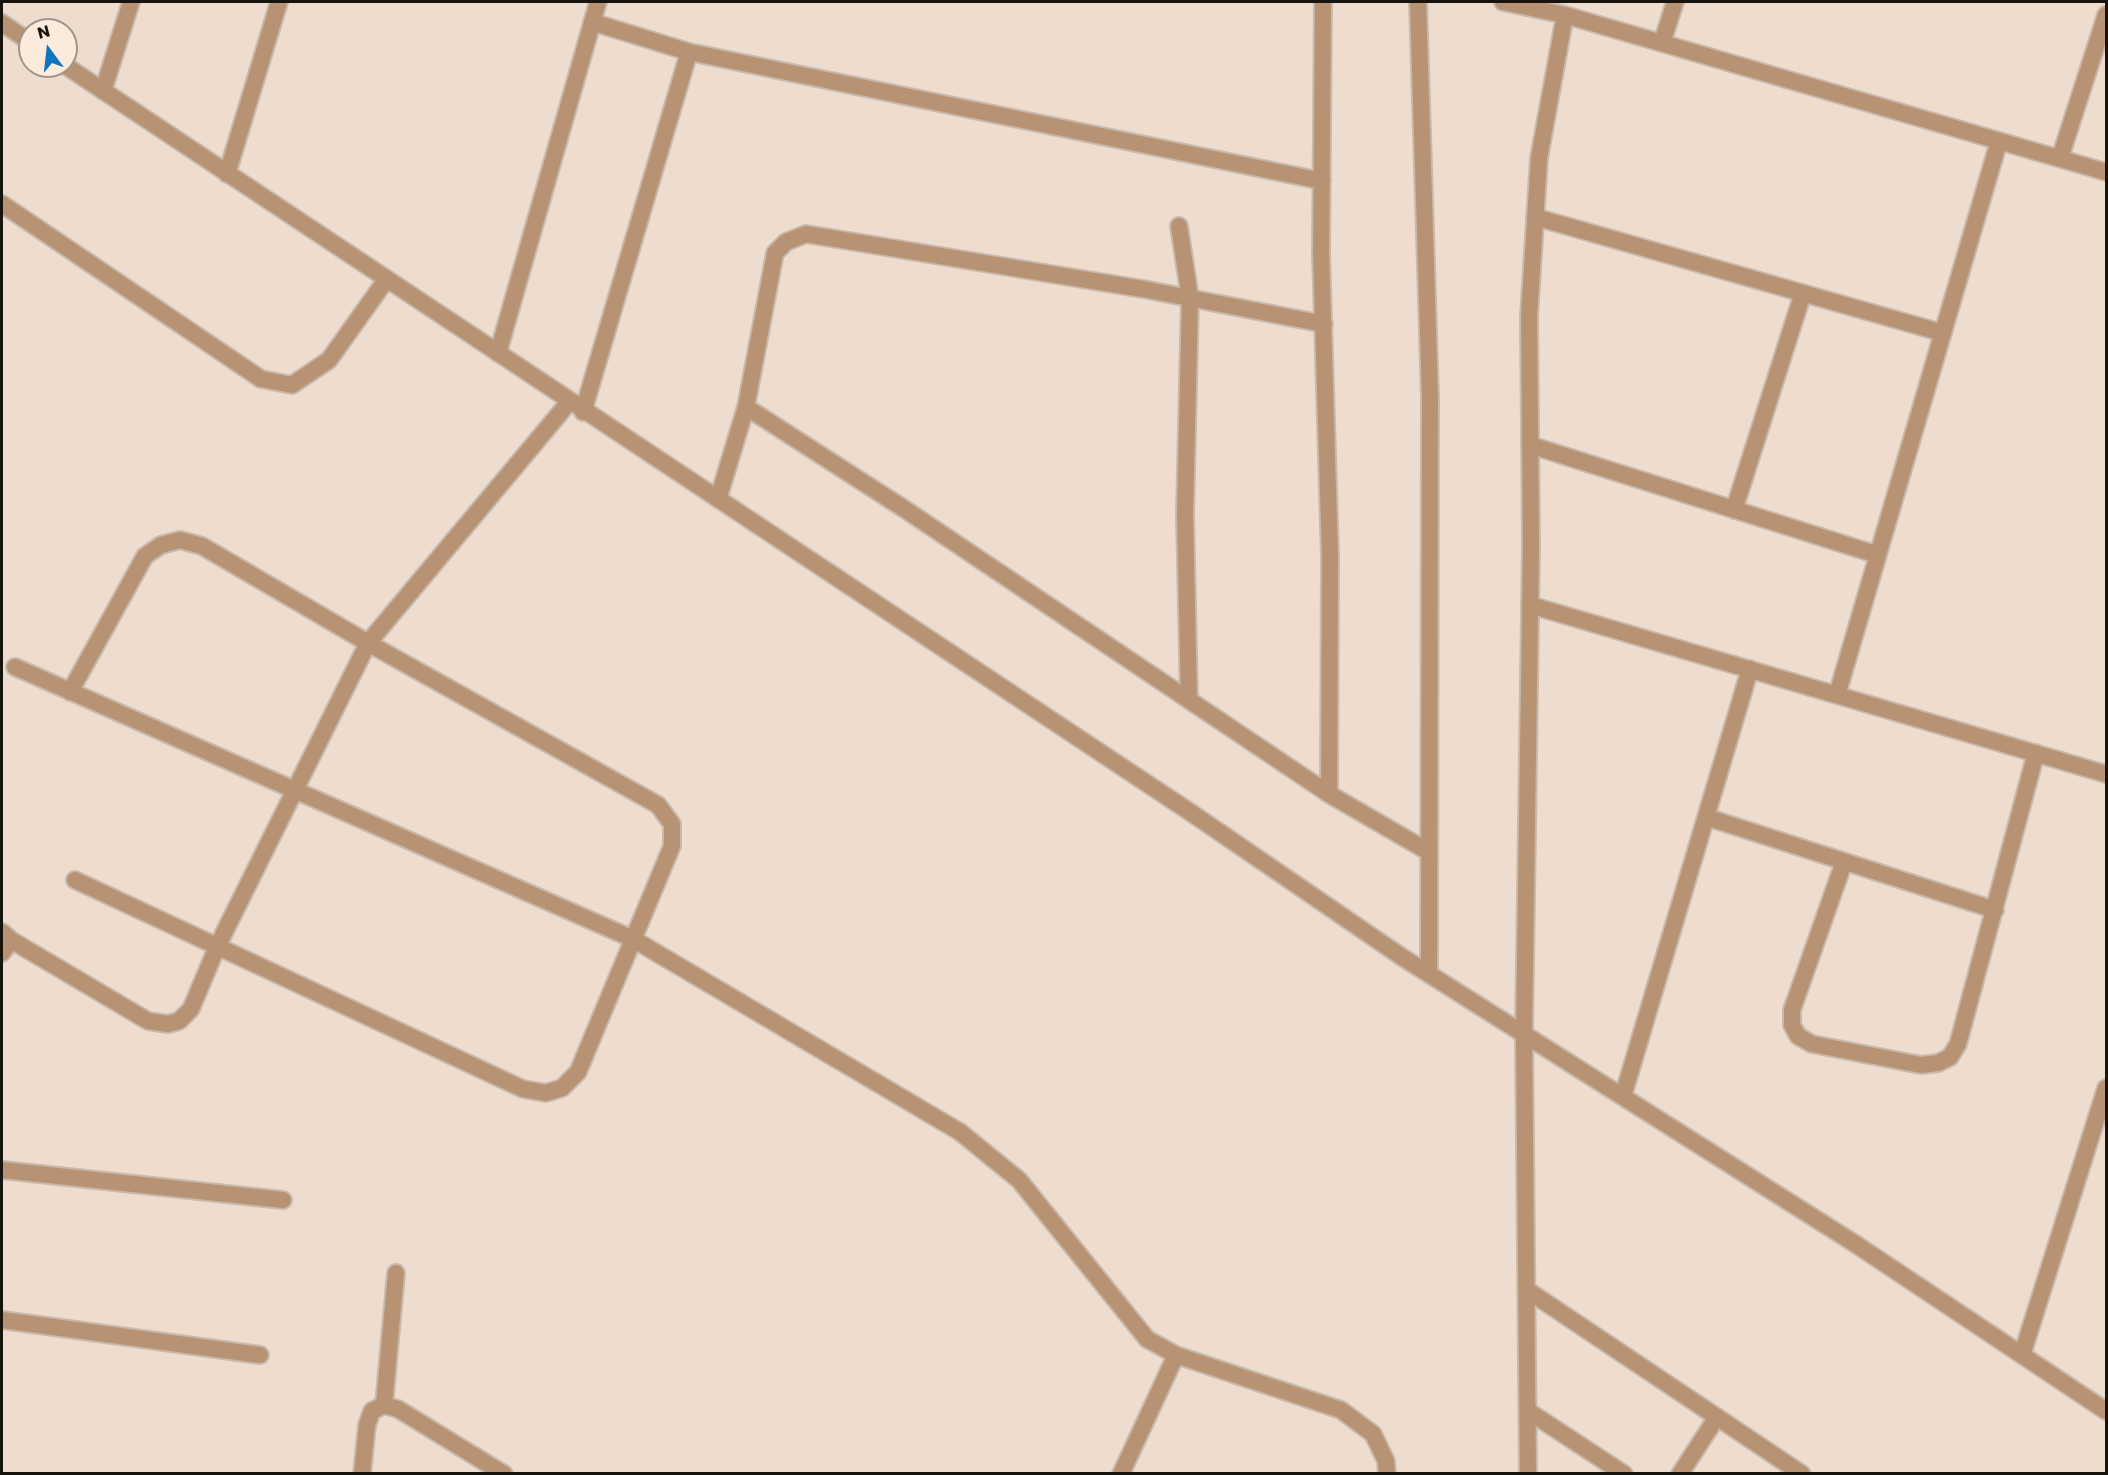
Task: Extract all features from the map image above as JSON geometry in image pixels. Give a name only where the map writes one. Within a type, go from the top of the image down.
[{"type":"street","points":[[103,91],[130,2]]},
{"type":"street","points":[[227,174],[279,2]]},
{"type":"street","points":[[498,353],[598,2]]},
{"type":"street","points":[[1323,2],[1322,182],[1330,557],[1329,794]]},
{"type":"street","points":[[1418,2],[1430,397],[1429,973]]},
{"type":"street","points":[[1503,2],[1565,15],[2106,172]]},
{"type":"street","points":[[1662,43],[1675,2]]},
{"type":"street","points":[[1528,1473],[1524,1033],[1530,605],[1529,316],[1539,158],[1565,15]]},
{"type":"street","points":[[2060,158],[2106,15]]},
{"type":"street","points":[[592,22],[689,52],[1322,182]]},
{"type":"street","points":[[2,23],[18,34]]},
{"type":"street","points":[[5,942],[148,1022],[168,1024],[179,1021],[191,1009],[218,947],[368,643],[577,406],[689,52]]},
{"type":"street","points":[[78,74],[1445,984],[1857,1245],[2106,1411]]},
{"type":"street","points":[[1837,695],[1999,141]]},
{"type":"street","points":[[2,204],[261,379],[292,385],[329,360],[386,280]]},
{"type":"street","points":[[1535,217],[1943,333]]},
{"type":"street","points":[[1179,226],[1190,298],[1185,514],[1189,700]]},
{"type":"street","points":[[718,499],[746,407],[775,252],[786,242],[806,234],[1190,298],[1324,324]]},
{"type":"street","points":[[1734,510],[1803,293]]},
{"type":"street","points":[[746,407],[903,508],[1329,794],[1429,852]]},
{"type":"street","points":[[1530,446],[1878,555]]},
{"type":"street","points":[[70,692],[145,556],[161,545],[180,540],[202,546],[368,643],[658,805],[672,824],[672,846],[578,1072],[562,1088],[546,1093],[523,1089],[75,880]]},
{"type":"street","points":[[1530,605],[2106,774]]},
{"type":"street","points":[[15,667],[633,939],[960,1132],[1019,1180],[1147,1339],[1176,1355],[1341,1410],[1373,1434],[1386,1461],[1387,1473]]},
{"type":"street","points":[[1623,1096],[1750,669]]},
{"type":"street","points":[[1844,862],[1791,1010],[1792,1025],[1798,1036],[1812,1044],[1921,1065],[1938,1063],[1950,1057],[1959,1044],[2036,753]]},
{"type":"street","points":[[1706,817],[1995,910]]},
{"type":"street","points":[[2022,1355],[2106,1088]]},
{"type":"street","points":[[2,1170],[283,1200]]},
{"type":"street","points":[[384,1405],[396,1273]]},
{"type":"street","points":[[1527,1290],[1802,1473]]},
{"type":"street","points":[[2,1320],[260,1355]]},
{"type":"street","points":[[1121,1473],[1176,1355]]},
{"type":"street","points":[[362,1473],[367,1425],[372,1411],[384,1405],[398,1409],[504,1473]]},
{"type":"street","points":[[1528,1411],[1624,1473]]},
{"type":"street","points":[[1680,1473],[1717,1417]]}]
